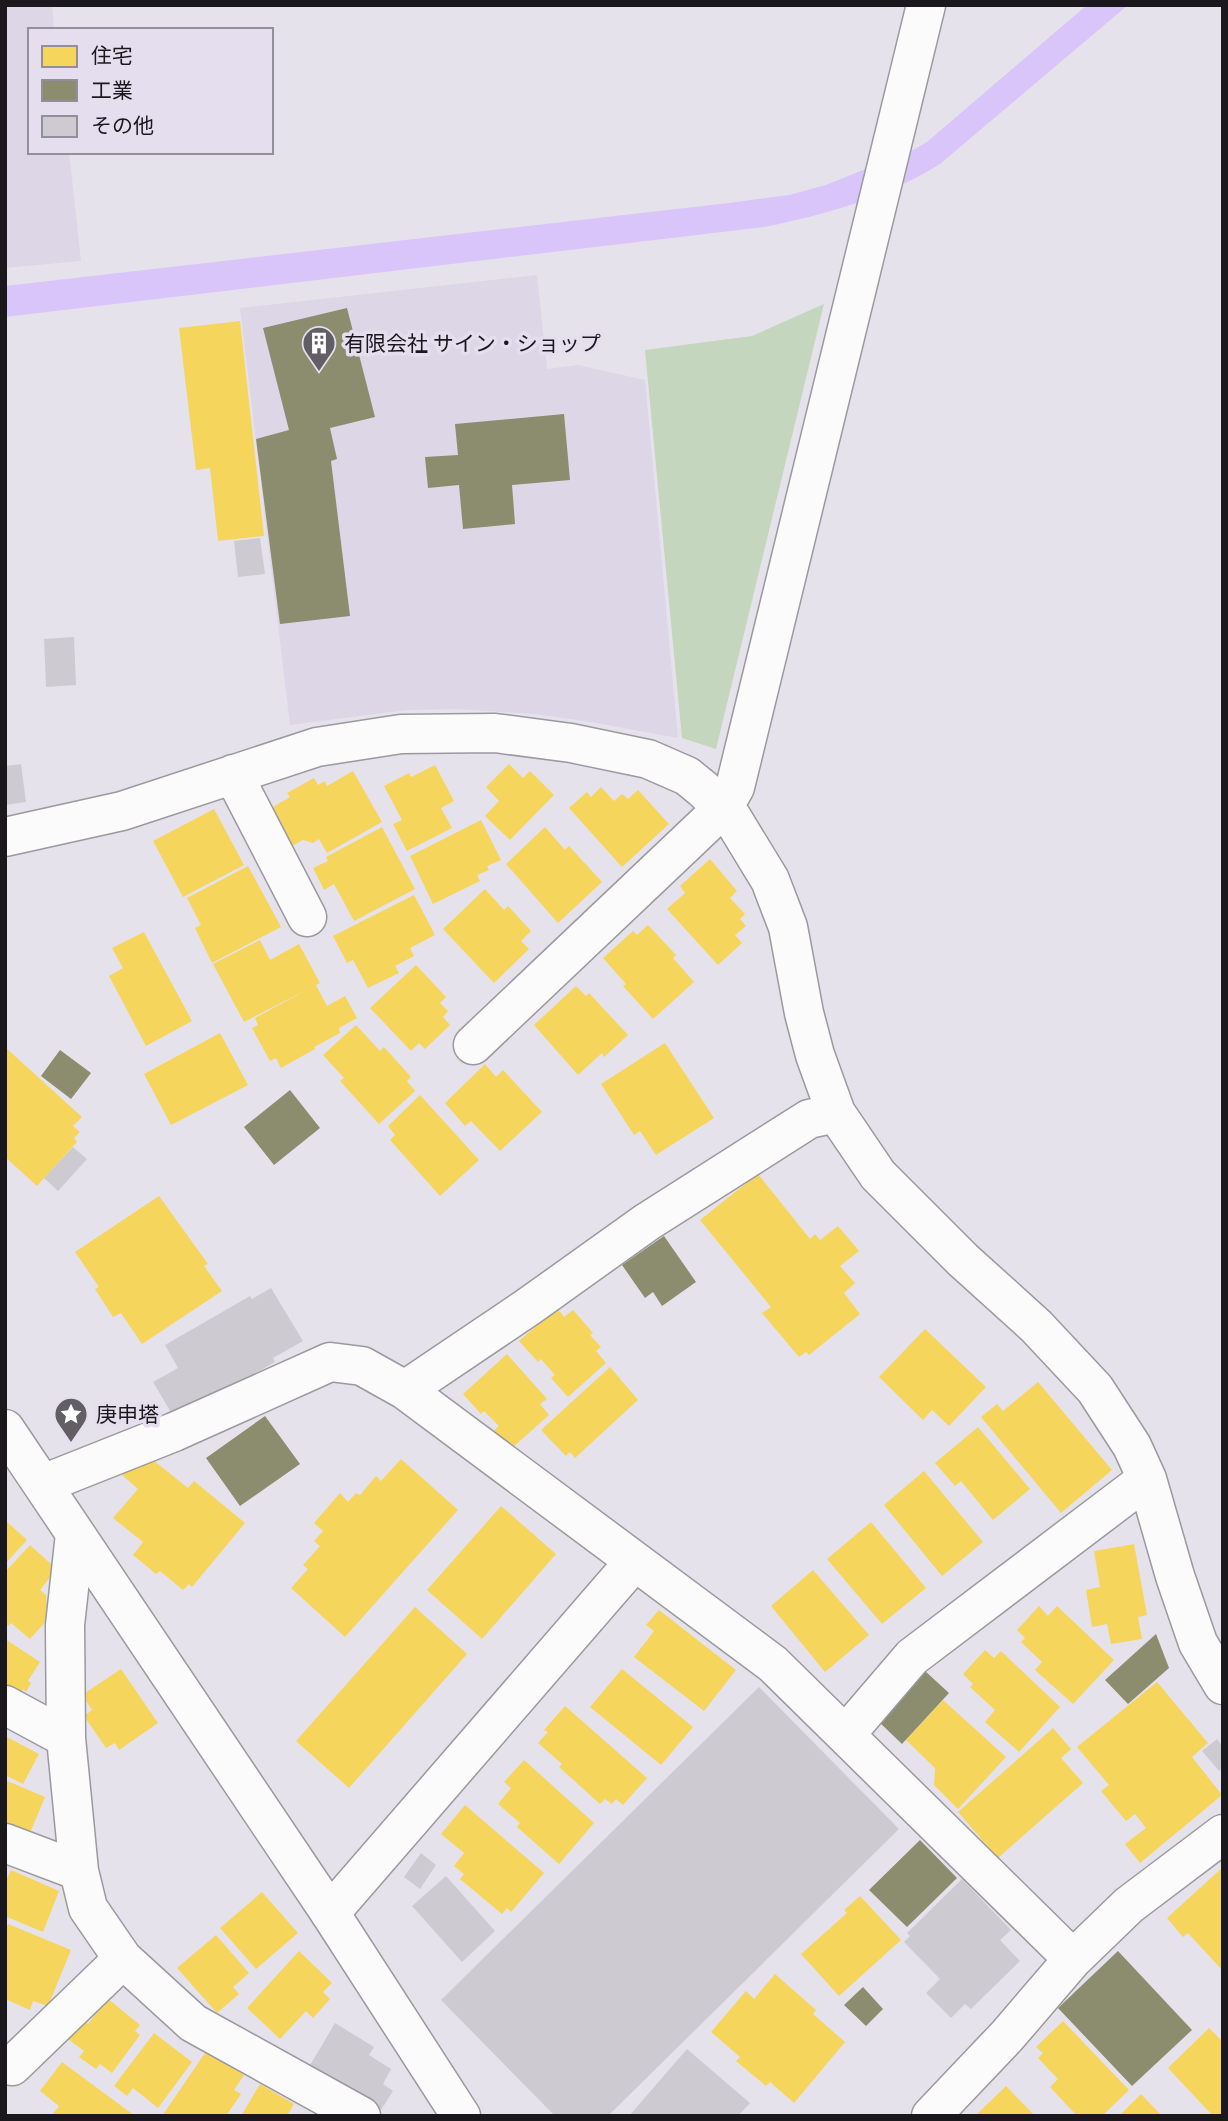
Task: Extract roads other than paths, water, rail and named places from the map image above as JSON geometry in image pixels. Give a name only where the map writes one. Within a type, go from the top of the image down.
[{"type":"street","points":[[473,1045],[723,808],[735,787],[926,5]]},
{"type":"street","points":[[5,837],[122,811],[317,747],[401,734],[495,733],[570,743],[648,759],[687,776],[723,808],[748,842],[780,902],[788,927],[804,1013],[836,1113],[878,1175],[963,1260],[1036,1326],[1095,1389],[1132,1446],[1147,1479],[1198,1643],[1223,1685]]},
{"type":"street","points":[[233,774],[307,917]]},
{"type":"street","points":[[405,1390],[528,1307],[646,1222],[809,1119],[836,1113]]},
{"type":"street","points":[[43,1484],[174,1432],[330,1362],[362,1366],[405,1390],[773,1664],[1073,1959]]},
{"type":"street","points":[[5,1429],[330,1913],[461,2116]]},
{"type":"street","points":[[846,1734],[912,1657],[1147,1479]]},
{"type":"street","points":[[75,1534],[65,1626],[66,1738],[79,1871],[88,1908],[123,1959],[193,2023],[361,2116]]},
{"type":"street","points":[[330,1913],[634,1562]]},
{"type":"street","points":[[5,1705],[66,1738]]},
{"type":"street","points":[[931,2116],[1007,2036],[1073,1959],[1129,1905],[1223,1835]]},
{"type":"street","points":[[5,1843],[79,1871]]},
{"type":"street","points":[[5,2065],[12,2066],[123,1959]]},
{"type":"place","name":"有限会社 サイン・ショップ","points":[[319,373]]},
{"type":"place","name":"庚申塔","points":[[71,1444]]}]
